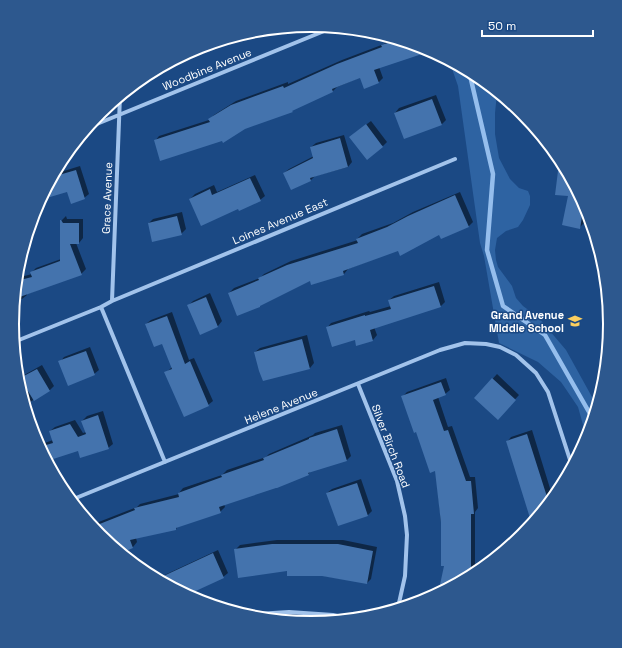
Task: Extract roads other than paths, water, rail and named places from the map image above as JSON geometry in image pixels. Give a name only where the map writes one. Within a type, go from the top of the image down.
[{"type":"street","name":"Woodbine Avenue","points":[[101,122],[320,32]]},
{"type":"street","name":"Grace Avenue","points":[[112,301],[120,103]]},
{"type":"street","name":"Loines Avenue East","points":[[102,307],[112,301],[455,159]]},
{"type":"street","points":[[20,340],[102,307],[165,462]]},
{"type":"street","name":"Helene Avenue","points":[[76,498],[440,350],[464,343],[486,344],[500,347],[516,355],[536,373],[548,392],[570,459]]},
{"type":"street","name":"Silver Birch Road","points":[[358,384],[396,481],[405,516],[407,535],[405,576],[399,603]]},
{"type":"street","points":[[269,613],[289,612],[332,615]]},
{"type":"waterway","points":[[471,80],[493,174],[487,250],[503,306],[545,335],[589,413]]},
{"type":"place","name":"Grand Avenue Middle School","points":[[575,321]]}]
